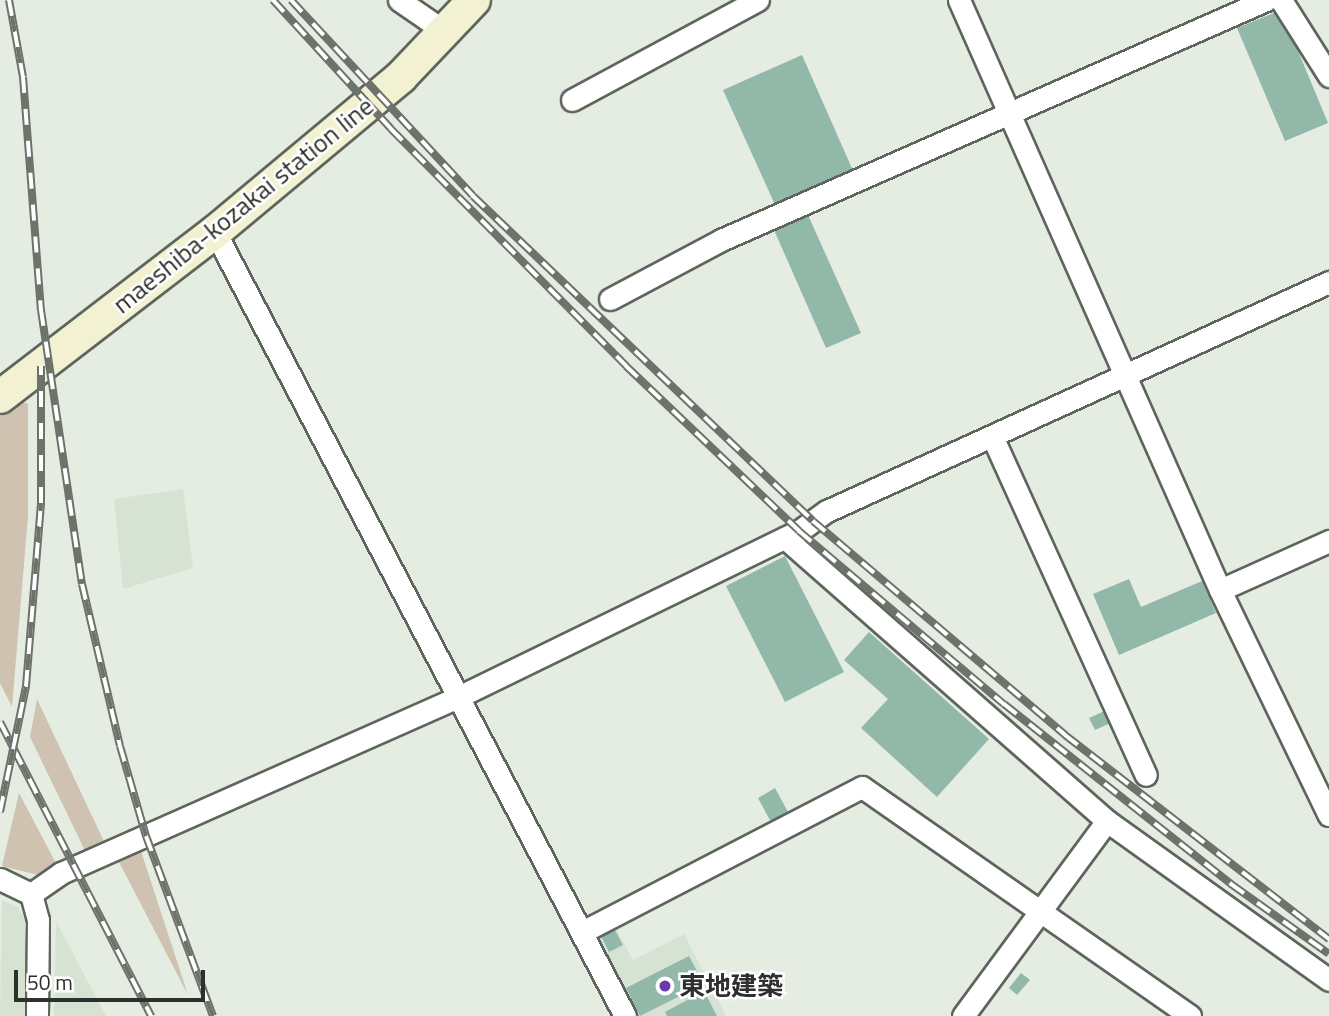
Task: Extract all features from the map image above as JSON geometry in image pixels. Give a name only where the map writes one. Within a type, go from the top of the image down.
[{"type":"main road","name":"maeshiba-kozakai station line","points":[[0,397],[215,232],[401,77],[474,0]]},
{"type":"street","points":[[399,0],[444,32]]},
{"type":"street","points":[[572,100],[758,0]]},
{"type":"street","points":[[959,0],[1007,116],[1220,590],[1329,815]]},
{"type":"street","points":[[610,299],[721,240],[1266,0]]},
{"type":"street","points":[[1281,0],[1329,76]]},
{"type":"street","points":[[215,232],[456,698],[625,1016]]},
{"type":"street","points":[[31,894],[61,873],[456,698],[785,538],[827,512],[1123,373],[1329,282]]},
{"type":"street","points":[[992,436],[1146,775]]},
{"type":"street","points":[[785,538],[1107,821],[1329,980]]},
{"type":"street","points":[[1220,590],[1329,541]]},
{"type":"street","points":[[582,932],[862,787],[1042,909],[1190,1016]]},
{"type":"street","points":[[963,1016],[1107,821]]},
{"type":"street","points":[[0,879],[31,894],[38,920],[37,1016]]},
{"type":"shaded area","points":[[20,401],[28,404],[28,516],[12,707],[0,683],[0,417]]},
{"type":"shaded area","points":[[183,489],[193,568],[123,589],[114,499]]},
{"type":"shaded area","points":[[37,699],[108,850],[89,859],[30,737]]},
{"type":"shaded area","points":[[19,793],[59,869],[42,876],[2,866]]},
{"type":"shaded area","points":[[141,851],[188,995],[119,862]]},
{"type":"shaded area","points":[[2,900],[18,907],[27,922],[26,1016],[0,1016]]},
{"type":"shaded area","points":[[56,921],[106,1016],[54,1016]]},
{"type":"shaded area","points":[[612,921],[633,960],[684,934],[726,1016],[636,1016],[593,932]]},
{"type":"building","points":[[1281,10],[1328,123],[1285,141],[1237,28]]},
{"type":"building","points":[[802,55],[854,173],[776,207],[723,90]]},
{"type":"building","points":[[808,215],[861,333],[826,348],[774,230]]},
{"type":"building","points":[[785,556],[844,672],[785,702],[726,586]]},
{"type":"building","points":[[1129,579],[1141,607],[1202,581],[1216,613],[1119,655],[1093,594]]},
{"type":"building","points":[[869,632],[989,739],[937,797],[861,728],[888,699],[844,660]]},
{"type":"building","points":[[1109,709],[1115,721],[1095,730],[1089,718]]},
{"type":"building","points":[[775,788],[788,812],[771,822],[758,798]]},
{"type":"building","points":[[611,923],[623,945],[609,952],[598,930]]},
{"type":"building","name":"東地建築","points":[[689,956],[704,984],[640,1016],[626,988]]},
{"type":"building","points":[[1021,973],[1030,980],[1017,995],[1009,988]]},
{"type":"building","points":[[704,991],[717,1016],[667,1016],[665,1012]]},
{"type":"railway","points":[[9,0],[23,77],[41,310],[82,584],[120,746],[146,836],[213,1016]]},
{"type":"railway","points":[[273,0],[391,129],[626,366],[799,531],[1004,704],[1231,884],[1329,954]]},
{"type":"railway","points":[[291,0],[473,196],[813,521],[1065,735],[1329,939]]},
{"type":"railway","points":[[0,812],[26,686],[41,503],[41,366]]},
{"type":"railway","points":[[0,722],[151,1016]]},
{"type":"place","name":"東地建築","points":[[665,986]]}]
